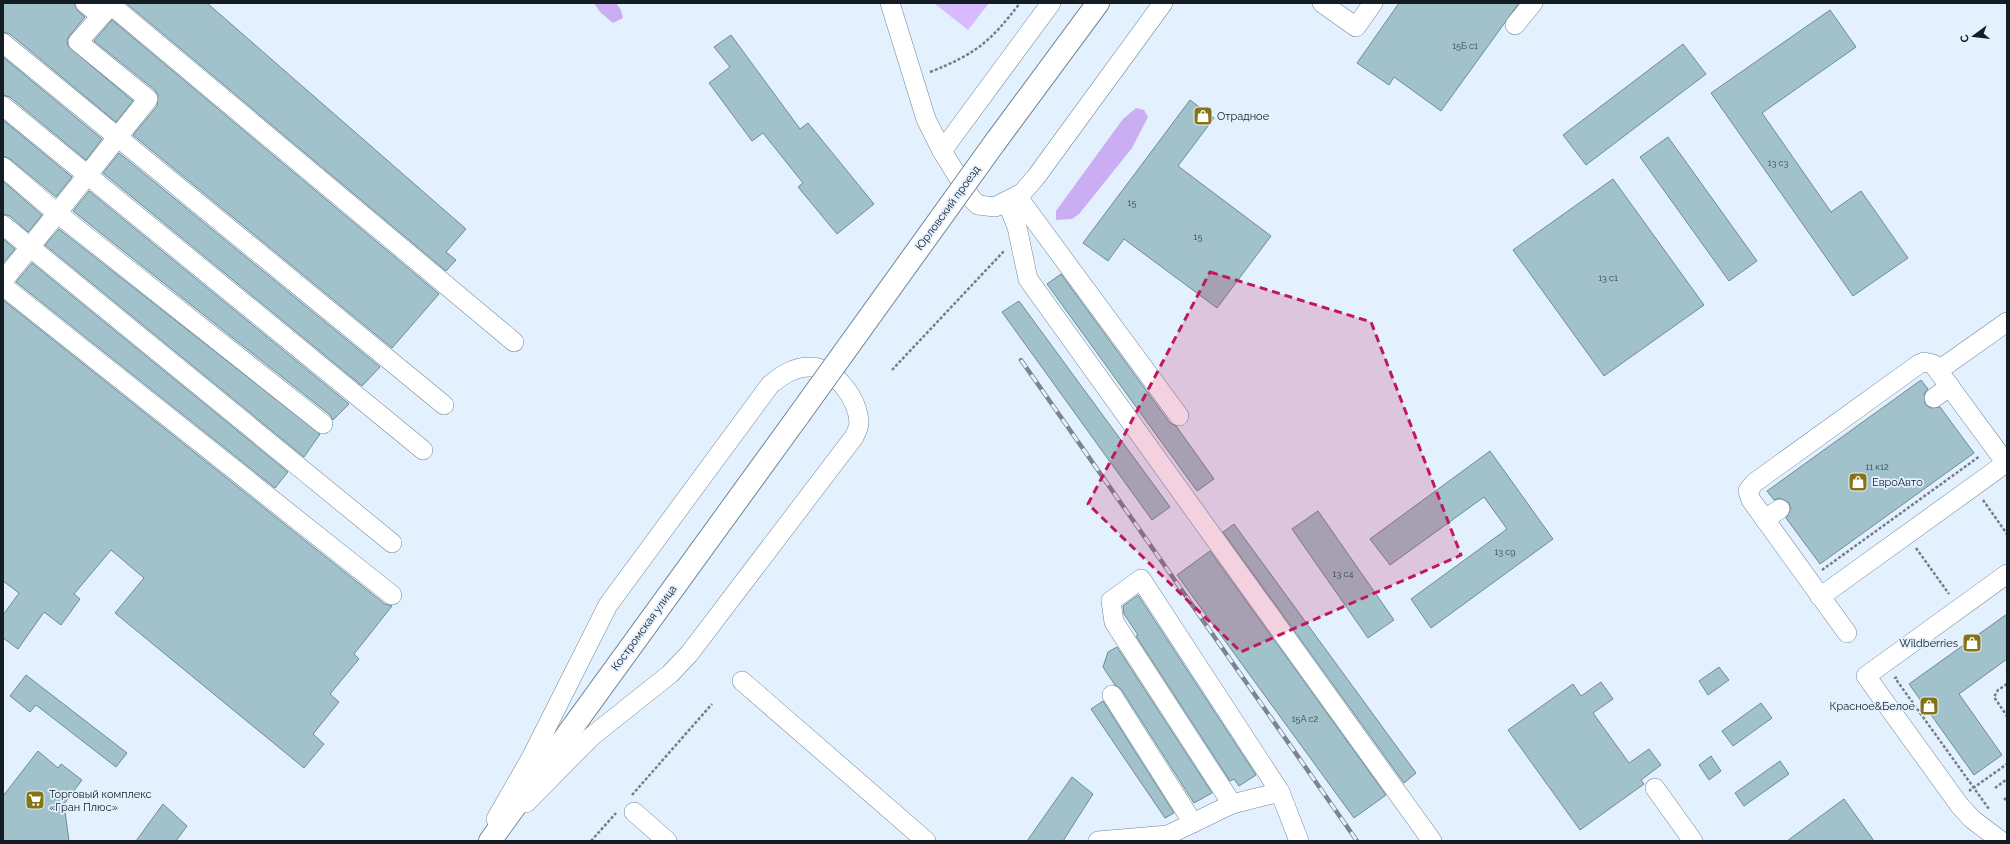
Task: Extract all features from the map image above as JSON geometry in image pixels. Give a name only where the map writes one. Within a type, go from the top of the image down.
[{"type":"main road","name":"Юрловский проезд","points":[[799,415],[1098,3]]},
{"type":"main road","name":"Костромская улица","points":[[488,840],[799,415]]},
{"type":"street","points":[[85,3],[101,16]]},
{"type":"street","points":[[890,3],[926,119],[942,151],[971,198],[978,205],[984,207],[995,207],[1012,199],[1036,177],[1163,3]]},
{"type":"street","points":[[942,151],[1052,3]]},
{"type":"street","points":[[1322,3],[1356,27],[1373,3]]},
{"type":"street","points":[[1515,25],[1533,3]]},
{"type":"street","points":[[3,282],[148,99],[78,42],[112,5],[514,342]]},
{"type":"street","points":[[3,43],[444,405]]},
{"type":"street","points":[[3,106],[424,450]]},
{"type":"street","points":[[3,167],[57,213],[323,424]]},
{"type":"street","points":[[1012,199],[1179,416]]},
{"type":"street","points":[[1012,199],[1028,279],[1432,841]]},
{"type":"street","points":[[3,225],[392,543]]},
{"type":"street","points":[[3,286],[392,595]]},
{"type":"street","points":[[1939,370],[2007,322]]},
{"type":"street","points":[[1820,596],[2006,463],[1939,370],[1929,363],[1919,364],[1750,487],[1749,495],[1772,514],[1808,580],[1847,633]]},
{"type":"street","points":[[811,367],[825,370],[836,378],[847,391],[856,408],[859,424],[854,437],[688,654],[670,674],[591,737],[488,840],[608,605],[765,391],[782,375],[796,369],[811,367]]},
{"type":"street","points":[[1934,398],[1950,386]]},
{"type":"street","points":[[2001,841],[1972,819],[1960,806],[1866,676],[2007,574]]},
{"type":"street","points":[[1232,804],[1114,622],[1111,601],[1141,579],[1280,792],[1299,841]]},
{"type":"street","points":[[742,680],[926,841]]},
{"type":"street","points":[[1112,695],[1193,823]]},
{"type":"street","points":[[1655,788],[1693,841]]},
{"type":"street","points":[[1098,841],[1168,835],[1232,804],[1280,792]]},
{"type":"street","points":[[626,808],[667,841]]},
{"type":"path","points":[[930,72],[974,52],[987,41],[1020,3]]},
{"type":"path","points":[[892,370],[1006,250]]},
{"type":"path","points":[[1808,580],[1993,446]]},
{"type":"path","points":[[1894,518],[1960,608]]},
{"type":"path","points":[[1902,674],[1895,678],[1990,810]]},
{"type":"path","points":[[2007,684],[1998,690],[1994,697],[2007,716]]},
{"type":"path","points":[[592,841],[626,808],[712,704]]},
{"type":"path","points":[[1980,783],[2007,764]]},
{"type":"path","points":[[1995,788],[2007,779]]},
{"type":"highlighted area","points":[[1210,272],[1371,322],[1461,555],[1241,652],[1088,504]]},
{"type":"shaded area","points":[[594,3],[616,3],[621,10],[623,18],[613,23],[600,12]]},
{"type":"shaded area","points":[[934,3],[989,3],[968,30]]},
{"type":"shaded area","points":[[1136,108],[1144,110],[1148,117],[1132,148],[1079,214],[1072,219],[1056,220],[1056,211],[1123,119]]},
{"type":"building","points":[[3,3],[74,3],[78,11],[85,17],[67,40],[68,46],[133,101],[116,122],[10,34],[3,32]]},
{"type":"building","points":[[126,3],[207,3],[466,229],[446,252],[456,260],[446,271]]},
{"type":"building","points":[[1399,3],[1519,3],[1441,111],[1394,77],[1389,85],[1357,63]]},
{"type":"building","points":[[1830,10],[1856,47],[1762,113],[1831,212],[1861,191],[1908,258],[1853,296],[1711,93]]},
{"type":"building","points":[[112,20],[439,294],[392,348],[133,135],[157,106],[158,95],[155,90],[94,41]]},
{"type":"building","points":[[731,35],[800,129],[808,123],[874,204],[837,234],[798,187],[803,183],[763,133],[752,141],[709,83],[730,67],[714,47]]},
{"type":"building","points":[[1683,44],[1706,74],[1586,165],[1563,135]]},
{"type":"building","points":[[3,57],[102,139],[86,160],[10,97],[3,95]]},
{"type":"building","points":[[1190,100],[1214,118],[1178,166],[1271,236],[1217,308],[1124,239],[1108,261],[1083,243]]},
{"type":"building","points":[[3,120],[72,177],[56,197],[10,159],[3,156]]},
{"type":"building","points":[[1668,137],[1757,261],[1729,281],[1640,157]]},
{"type":"building","points":[[119,153],[380,367],[362,386],[103,173]]},
{"type":"building","points":[[1613,179],[1704,305],[1604,376],[1513,250]]},
{"type":"building","points":[[3,181],[42,215],[28,232],[10,216],[3,214]]},
{"type":"building","points":[[89,191],[349,404],[333,420],[330,415],[73,211]]},
{"type":"building","points":[[59,229],[320,434],[304,457],[45,245]]},
{"type":"building","points":[[3,239],[15,249],[3,263]]},
{"type":"building","points":[[32,263],[288,472],[275,488],[16,282]]},
{"type":"building","points":[[1061,274],[1170,423],[1176,426],[1214,479],[1197,491],[1047,284]]},
{"type":"building","points":[[3,300],[385,604],[392,606],[354,654],[359,659],[330,694],[339,702],[313,734],[324,744],[304,768],[115,613],[144,578],[111,550],[74,594],[80,599],[61,625],[44,612],[18,649],[3,638],[3,615],[19,593],[3,581]]},
{"type":"building","points":[[1019,301],[1170,507],[1152,520],[1002,312]]},
{"type":"building","points":[[1921,380],[1928,389],[1924,394],[1925,404],[1930,408],[1940,407],[1974,453],[1820,564],[1786,518],[1791,509],[1789,503],[1780,498],[1774,500],[1767,491]]},
{"type":"building","points":[[1490,451],[1553,539],[1431,628],[1411,599],[1507,529],[1484,497],[1390,565],[1370,539]]},
{"type":"building","points":[[1318,511],[1394,620],[1368,638],[1292,529]]},
{"type":"building","points":[[1234,524],[1416,773],[1404,783],[1223,532]]},
{"type":"building","points":[[1210,551],[1386,795],[1354,818],[1177,575]]},
{"type":"building","points":[[1138,595],[1256,775],[1239,786],[1234,779],[1230,781],[1136,636],[1138,635],[1124,614],[1123,606]]},
{"type":"building","points":[[2007,614],[2007,659],[1959,694],[2002,755],[1974,775],[1909,684]]},
{"type":"building","points":[[1117,647],[1212,793],[1194,803],[1121,689],[1115,685],[1103,667],[1108,652]]},
{"type":"building","points":[[1719,667],[1729,680],[1708,695],[1699,681]]},
{"type":"building","points":[[26,675],[127,753],[116,767],[36,705],[30,712],[10,696]]},
{"type":"building","points":[[1601,682],[1613,699],[1593,713],[1629,763],[1649,749],[1661,765],[1641,780],[1644,784],[1580,830],[1508,730],[1573,684],[1581,696]]},
{"type":"building","points":[[1103,701],[1174,813],[1165,818],[1091,709]]},
{"type":"building","points":[[1761,703],[1772,718],[1733,746],[1722,731]]},
{"type":"building","name":"Торговый комплекс «Гран Плюс»","points":[[38,751],[58,768],[61,764],[82,780],[64,804],[69,841],[3,841],[3,796]]},
{"type":"building","points":[[1711,756],[1721,771],[1709,780],[1699,765]]},
{"type":"building","points":[[1780,761],[1789,774],[1744,806],[1735,793]]},
{"type":"building","points":[[1072,777],[1093,794],[1063,841],[1027,841]]},
{"type":"building","points":[[1844,799],[1874,841],[1787,841]]},
{"type":"building","points":[[163,804],[187,826],[176,841],[136,841]]},
{"type":"railway","points":[[1021,360],[1357,841]]},
{"type":"place","name":"Отрадное","points":[[1203,116]]},
{"type":"place","name":"ЕвроАвто","points":[[1858,482]]},
{"type":"place","name":"Wildberries","points":[[1972,643]]},
{"type":"place","name":"Красное&Белое","points":[[1929,706]]},
{"type":"place","name":"Торговый комплекс «Гран Плюс»","points":[[35,800]]}]
